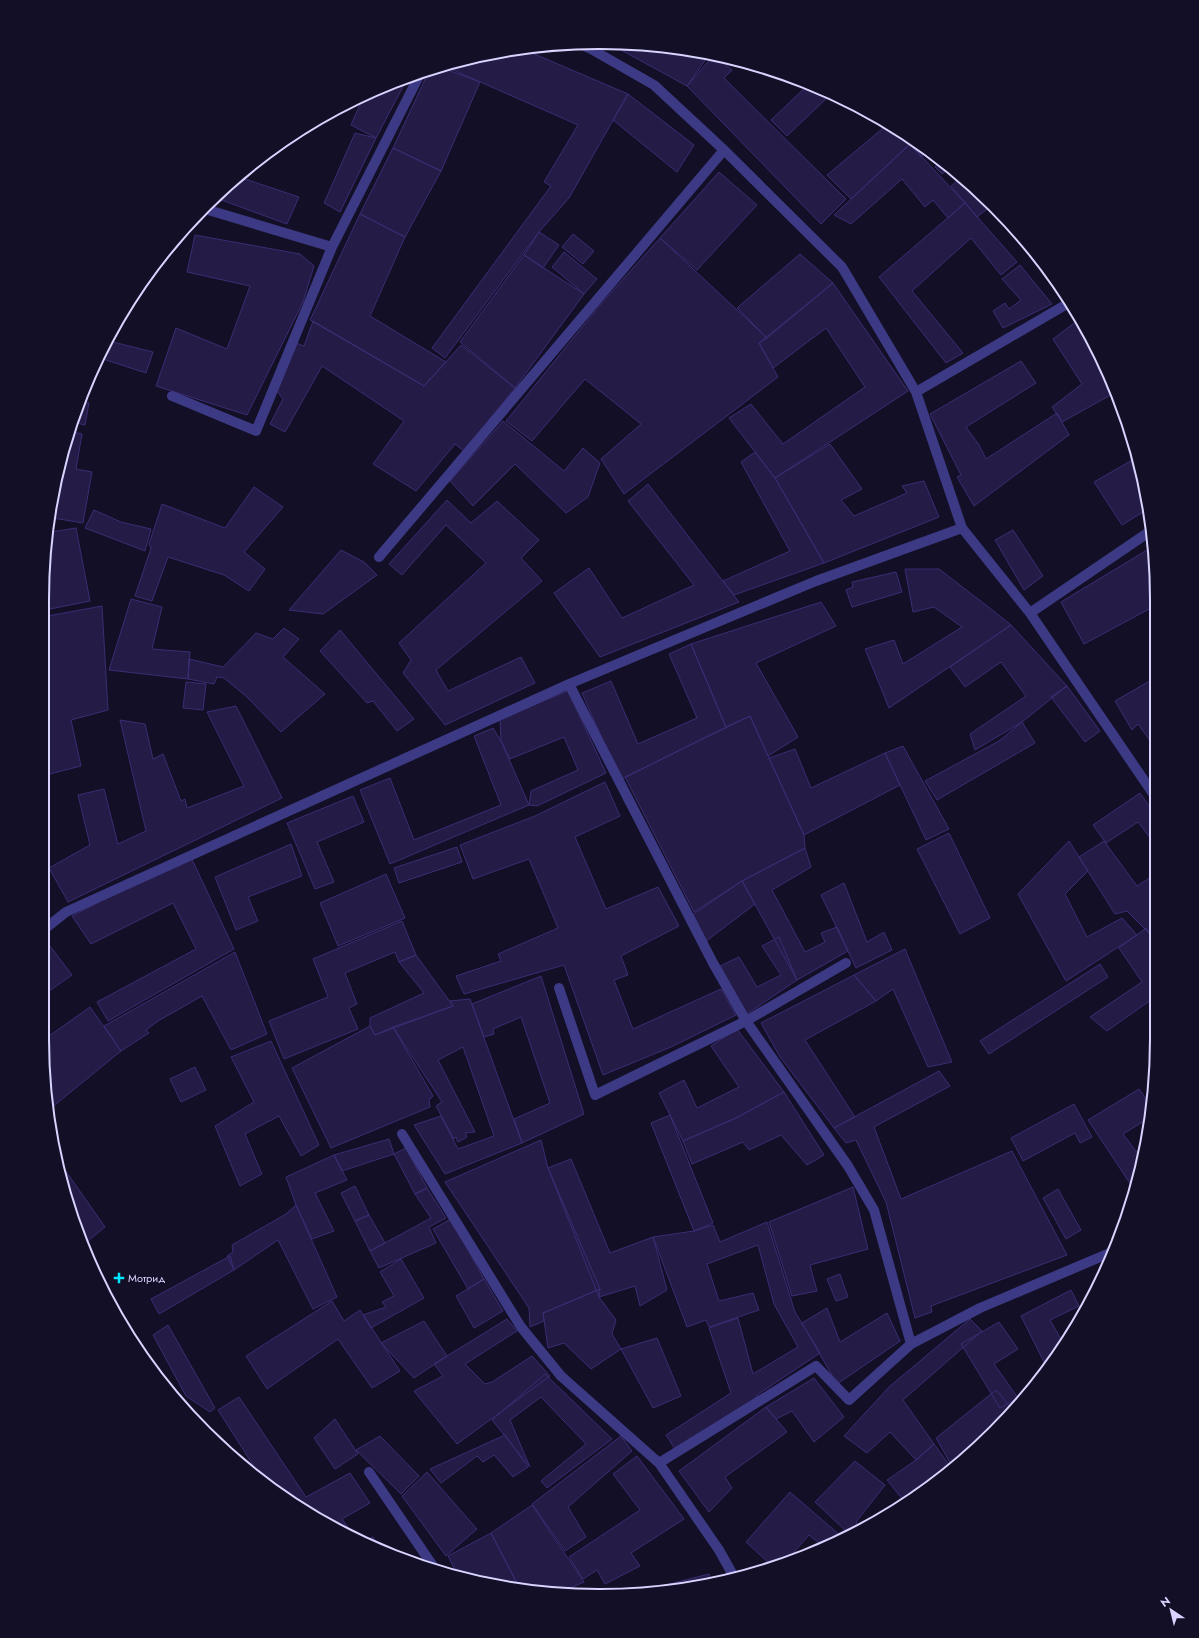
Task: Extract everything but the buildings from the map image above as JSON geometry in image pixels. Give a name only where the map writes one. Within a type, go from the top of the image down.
[{"type":"street","points":[[592,49],[654,85],[724,150],[842,267],[916,392],[962,528],[1030,613],[1150,789]]},
{"type":"street","points":[[172,396],[256,431],[332,247],[417,80]]},
{"type":"street","points":[[379,557],[724,150]]},
{"type":"street","points":[[210,210],[332,247]]},
{"type":"street","points":[[916,392],[1064,306]]},
{"type":"street","points":[[49,925],[66,912],[569,684],[816,581],[962,528]]},
{"type":"street","points":[[1030,613],[1146,534]]},
{"type":"street","points":[[569,684],[713,963],[746,1021],[848,1166],[874,1210],[911,1344]]},
{"type":"street","points":[[559,988],[595,1095],[746,1021],[846,963]]},
{"type":"street","points":[[402,1134],[521,1328],[561,1376],[659,1463],[719,1550],[732,1572]]},
{"type":"street","points":[[659,1463],[816,1366],[849,1400],[911,1344],[980,1308],[1105,1255]]},
{"type":"street","points":[[369,1472],[430,1562]]},
{"type":"place","name":"Мотрид","points":[[119,1278]]}]
